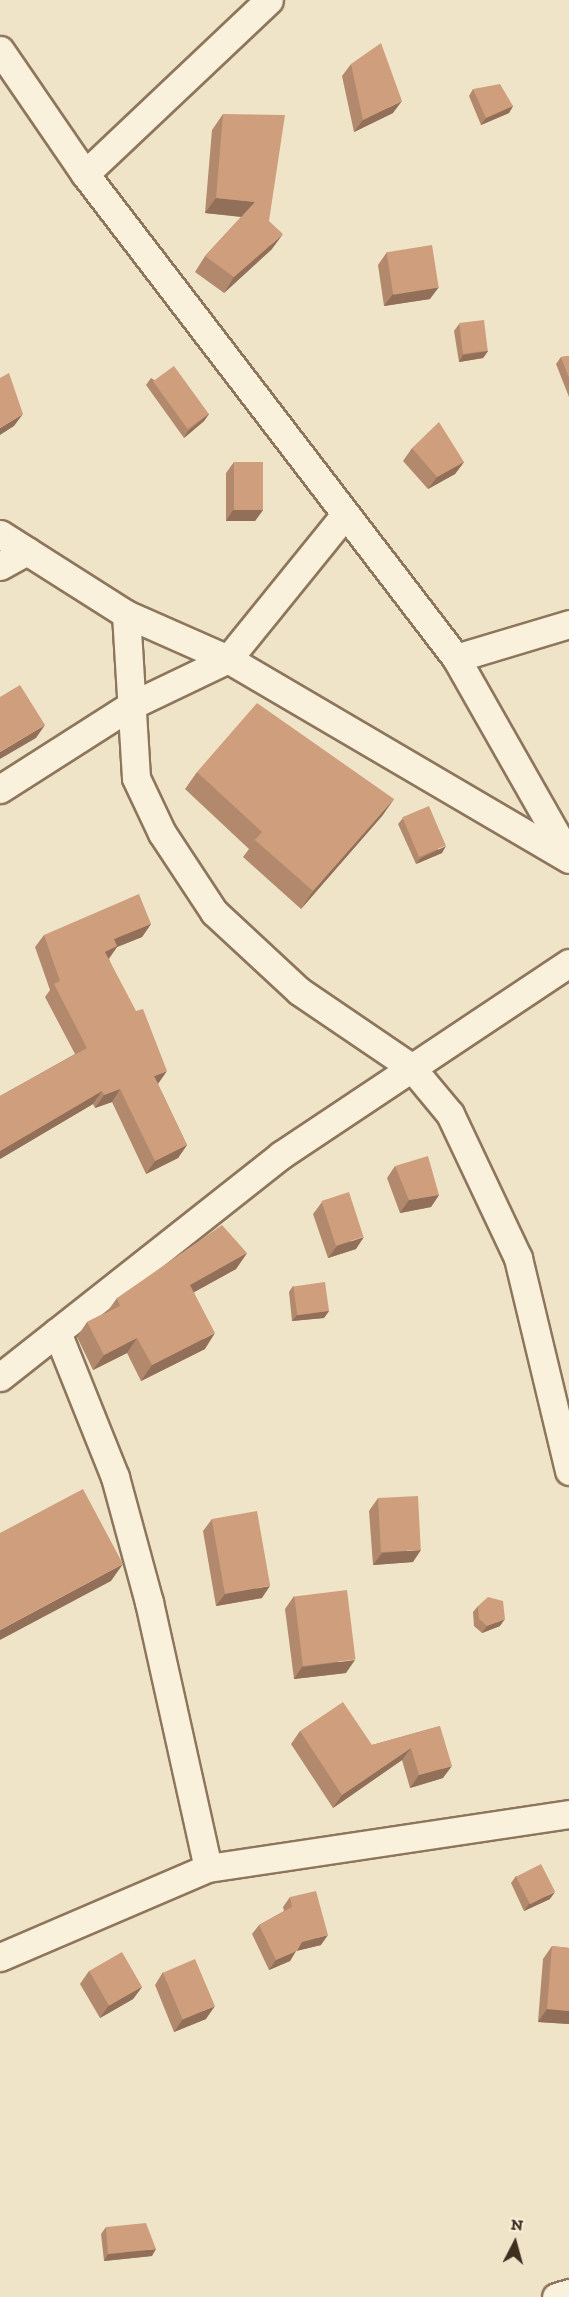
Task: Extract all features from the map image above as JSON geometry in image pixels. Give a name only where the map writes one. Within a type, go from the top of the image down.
[{"type":"street","points":[[85,174],[269,0]]},
{"type":"street","points":[[0,50],[85,174],[344,516],[456,658],[569,858]]},
{"type":"street","points":[[0,789],[130,705],[228,659],[344,516]]},
{"type":"street","points":[[0,534],[126,614],[228,659],[569,858]]},
{"type":"street","points":[[0,566],[27,551]]},
{"type":"street","points":[[126,614],[136,778],[162,833],[214,912],[299,991],[411,1067],[450,1114],[518,1258],[569,1471]]},
{"type":"street","points":[[456,658],[569,624]]},
{"type":"street","points":[[0,1377],[281,1155],[569,963]]},
{"type":"street","points":[[57,1332],[115,1478],[149,1602],[208,1869]]},
{"type":"street","points":[[0,1957],[208,1869],[569,1814]]},
{"type":"street","points":[[556,2297],[569,2293]]},
{"type":"building","points":[[381,43],[402,101],[363,120],[351,64]]},
{"type":"building","points":[[500,84],[513,106],[486,118],[473,89]]},
{"type":"building","points":[[223,114],[285,115],[269,221],[283,234],[234,277],[205,256],[255,202],[216,198]]},
{"type":"building","points":[[432,245],[439,287],[393,295],[387,252]]},
{"type":"building","points":[[484,320],[488,351],[463,354],[459,323]]},
{"type":"building","points":[[569,356],[569,378],[561,357]]},
{"type":"building","points":[[174,366],[209,414],[188,429],[153,381]]},
{"type":"building","points":[[9,373],[23,414],[0,428],[0,378]]},
{"type":"building","points":[[439,422],[464,462],[437,477],[412,448]]},
{"type":"building","points":[[234,462],[263,462],[263,510],[234,510]]},
{"type":"building","points":[[20,685],[45,725],[0,752],[0,697]]},
{"type":"building","points":[[257,703],[394,799],[313,891],[255,840],[262,832],[197,772]]},
{"type":"building","points":[[429,806],[446,846],[419,857],[402,817]]},
{"type":"building","points":[[139,894],[151,924],[114,939],[117,946],[105,952],[136,1011],[143,1009],[167,1071],[154,1076],[187,1145],[155,1161],[120,1089],[104,1095],[102,1091],[0,1151],[0,1096],[87,1048],[54,984],[60,981],[44,935]]},
{"type":"building","points":[[428,1156],[439,1195],[409,1200],[395,1166]]},
{"type":"building","points":[[349,1192],[364,1237],[336,1246],[321,1201]]},
{"type":"building","points":[[222,1225],[247,1253],[190,1285],[215,1333],[152,1365],[137,1338],[104,1355],[87,1322],[120,1306],[117,1298]]},
{"type":"building","points":[[325,1282],[329,1311],[297,1315],[293,1286]]},
{"type":"building","points":[[83,1489],[123,1564],[0,1630],[0,1533]]},
{"type":"building","points":[[418,1496],[421,1550],[381,1552],[378,1498]]},
{"type":"building","points":[[257,1511],[270,1586],[225,1594],[212,1519]]},
{"type":"building","points":[[347,1590],[356,1659],[303,1666],[294,1596]]},
{"type":"building","points":[[488,1597],[503,1601],[505,1619],[487,1626],[479,1619],[478,1606]]},
{"type":"building","points":[[343,1702],[372,1745],[440,1726],[452,1766],[419,1775],[411,1748],[342,1795],[300,1731]]},
{"type":"building","points":[[541,1864],[555,1892],[530,1904],[516,1877]]},
{"type":"building","points":[[316,1891],[328,1935],[302,1942],[297,1951],[276,1960],[259,1925],[292,1907],[290,1897]]},
{"type":"building","points":[[552,1946],[569,1948],[569,2011],[547,2009]]},
{"type":"building","points":[[122,1952],[142,1987],[109,2006],[89,1971]]},
{"type":"building","points":[[195,1959],[215,2006],[183,2020],[163,1973]]},
{"type":"building","points":[[146,2223],[156,2249],[108,2254],[106,2227]]}]
